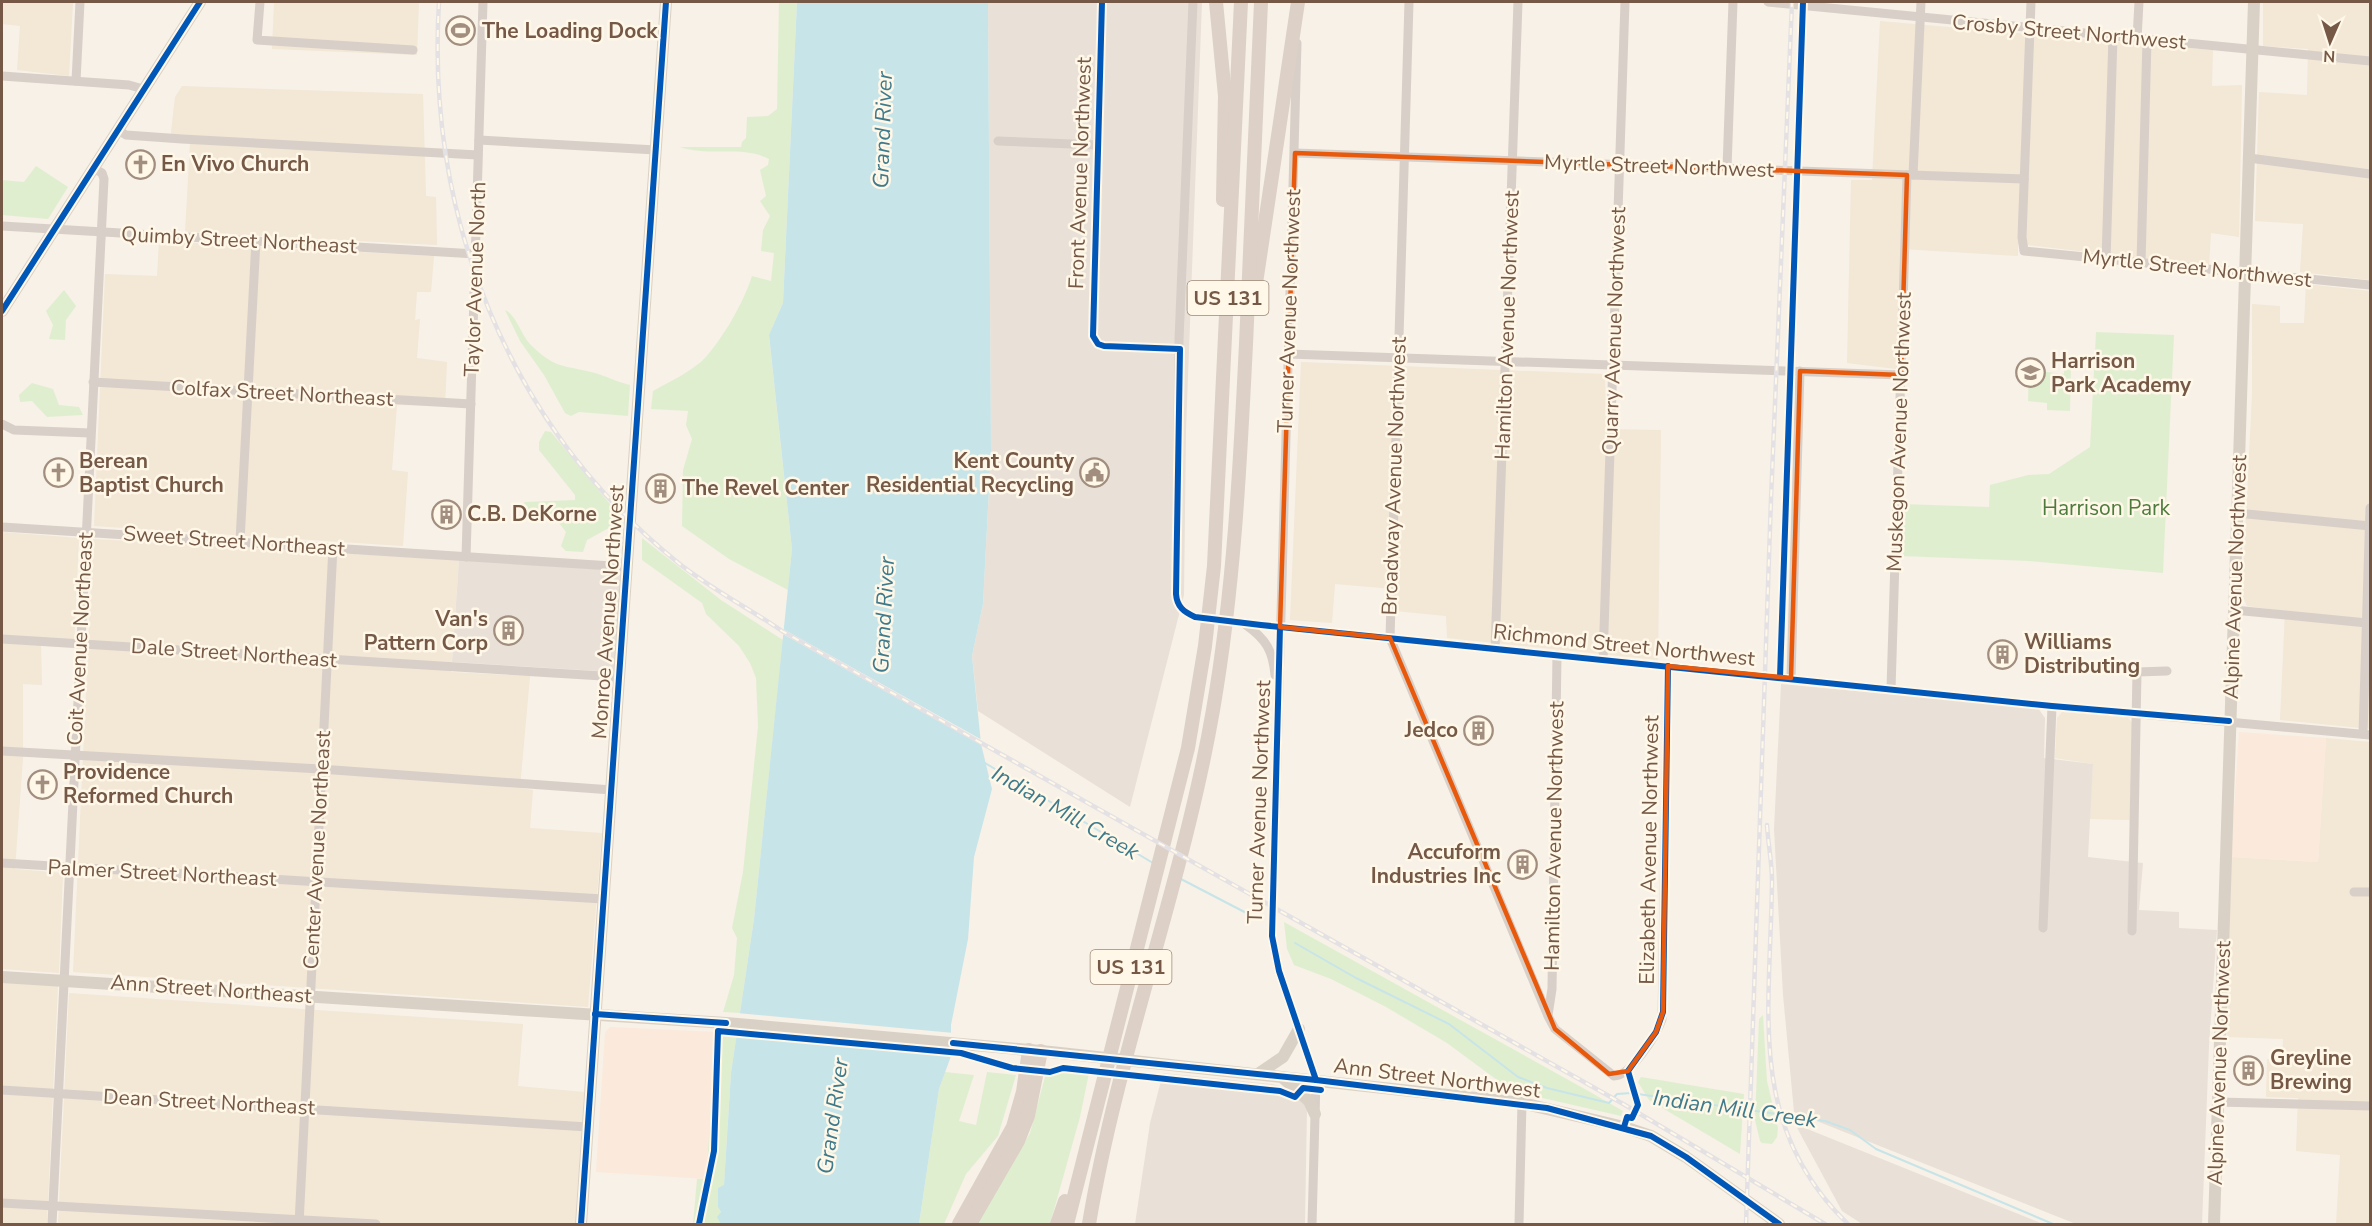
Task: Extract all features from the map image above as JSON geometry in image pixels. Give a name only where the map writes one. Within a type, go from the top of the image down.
[{"type":"highway","points":[[1216,2],[1225,96],[1222,244],[1228,296]]},
{"type":"highway","name":"US 131","points":[[1067,1224],[1188,748],[1205,646],[1212,594],[1241,2]]},
{"type":"highway","name":"US 131","points":[[1090,1220],[1119,1086],[1207,744],[1223,649],[1229,597],[1244,368],[1261,2]]},
{"type":"highway","points":[[1244,368],[1298,2]]},
{"type":"highway","points":[[959,1224],[1013,1127],[1035,1050]]},
{"type":"highway","points":[[970,1224],[1018,1141],[1028,1116],[1035,1050]]},
{"type":"highway","points":[[1057,1224],[1088,1137]]},
{"type":"main road","points":[[2,311],[200,2]]},
{"type":"main road","name":"Monroe Avenue Northwest","points":[[581,1224],[666,2]]},
{"type":"main road","name":"Alpine Avenue Northwest","points":[[2214,1224],[2253,2]]},
{"type":"main road","name":"Ann Street Northeast","points":[[2,977],[420,1002]]},
{"type":"main road","name":"Ann Street Northwest","points":[[420,1002],[726,1023],[1035,1050],[1522,1103],[1624,1127],[1651,1136],[1686,1157],[1779,1224]]},
{"type":"main road","points":[[1258,1074],[1283,1057],[1299,1029]]},
{"type":"main road","points":[[1282,1077],[1309,1101],[1315,1114]]},
{"type":"street","points":[[76,81],[81,2]]},
{"type":"street","points":[[260,2],[257,40],[413,50]]},
{"type":"street","name":"Taylor Avenue North","points":[[466,556],[483,2]]},
{"type":"street","name":"Front Avenue Northwest","points":[[1102,2],[1093,336],[1098,344],[1180,349]]},
{"type":"street","points":[[1180,349],[1193,2]]},
{"type":"street","name":"Turner Avenue Northwest","points":[[1298,2],[1272,936],[1279,971],[1316,1080],[1312,1224]]},
{"type":"street","name":"Broadway Avenue Northwest","points":[[1408,2],[1390,638],[1555,1029],[1614,1076],[1628,1071],[1656,1032]]},
{"type":"street","name":"Hamilton Avenue Northwest","points":[[1495,649],[1518,2]]},
{"type":"street","name":"Quarry Avenue Northwest","points":[[1603,660],[1625,2]]},
{"type":"street","points":[[1726,168],[1733,2]]},
{"type":"street","name":"Crosby Street Northwest","points":[[1768,2],[2370,61]]},
{"type":"street","name":"Muskegon Avenue Northwest","points":[[1891,689],[1901,375],[1921,2]]},
{"type":"street","points":[[2024,179],[2031,2]]},
{"type":"street","points":[[2137,39],[2139,2]]},
{"type":"street","points":[[2106,260],[2113,36]]},
{"type":"street","points":[[2141,263],[2147,40]]},
{"type":"street","points":[[2,76],[129,85],[143,89]]},
{"type":"street","points":[[118,130],[126,135],[182,139],[478,155]]},
{"type":"street","points":[[479,140],[656,150]]},
{"type":"street","points":[[998,141],[1097,146]]},
{"type":"street","name":"Myrtle Street Northwest","points":[[1295,153],[2024,179],[2024,251],[2370,285]]},
{"type":"street","points":[[2249,158],[2370,174]]},
{"type":"street","name":"Coit Avenue Northeast","points":[[52,1224],[104,179],[102,173],[93,168]]},
{"type":"street","name":"Quimby Street Northeast","points":[[2,226],[476,254]]},
{"type":"street","points":[[240,541],[256,240]]},
{"type":"street","name":"Richmond Street Northwest","points":[[1180,349],[1176,594],[1181,608],[1195,617],[2052,706],[2367,734]]},
{"type":"street","points":[[1288,354],[1901,375]]},
{"type":"street","points":[[1791,678],[1800,371]]},
{"type":"street","name":"Colfax Street Northeast","points":[[93,382],[471,404]]},
{"type":"street","points":[[2,424],[14,430],[90,433]]},
{"type":"street","points":[[2367,734],[2370,508]]},
{"type":"street","points":[[2237,513],[2370,526]]},
{"type":"street","name":"Sweet Street Northeast","points":[[2,527],[627,567]]},
{"type":"street","name":"Center Avenue Northeast","points":[[299,1222],[320,769],[333,547]]},
{"type":"street","points":[[2234,610],[2367,623]]},
{"type":"street","points":[[1243,623],[1260,635],[1269,647],[1279,707]]},
{"type":"street","name":"Dale Street Northeast","points":[[2,639],[620,677]]},
{"type":"street","name":"Hamilton Avenue Northwest","points":[[1548,1016],[1552,989],[1557,655]]},
{"type":"street","name":"Elizabeth Avenue Northwest","points":[[1656,1032],[1663,1012],[1668,666]]},
{"type":"street","points":[[2132,930],[2139,712],[2137,672],[2146,669],[2167,671]]},
{"type":"street","points":[[2043,928],[2052,706]]},
{"type":"street","points":[[2,751],[320,769],[612,790]]},
{"type":"street","name":"Palmer Street Northeast","points":[[2,863],[603,899]]},
{"type":"street","points":[[2354,892],[2370,892]]},
{"type":"street","name":"Dean Street Northeast","points":[[2,1090],[304,1107],[588,1127]]},
{"type":"street","points":[[2218,1101],[2370,1106]]},
{"type":"street","points":[[1519,1224],[1522,1103]]},
{"type":"street","points":[[2,1203],[53,1204],[299,1222],[376,1224]]},
{"type":"highlighted area","points":[[1295,153],[1907,175],[1901,375],[1800,371],[1791,678],[1668,666],[1663,1012],[1656,1032],[1628,1071],[1609,1074],[1555,1029],[1390,638],[1280,627]]},
{"type":"shaded area","points":[[2,2],[73,2],[69,76],[17,70],[20,26],[2,24]]},
{"type":"shaded area","points":[[274,2],[419,2],[417,55],[272,49]]},
{"type":"shaded area","points":[[988,2],[1202,2],[1186,430],[1184,595],[1130,807],[978,711],[972,656],[983,604],[991,450]]},
{"type":"shaded area","points":[[2263,2],[2370,2],[2370,280],[2300,272],[2303,224],[2255,221],[2259,92],[2307,95],[2308,49],[2263,46]]},
{"type":"shaded area","points":[[1880,21],[2213,50],[2212,86],[2242,85],[2239,237],[2211,233],[2209,266],[2018,244],[2018,256],[1902,249],[1896,369],[1847,363],[1851,180],[1872,180]]},
{"type":"shaded area","points":[[182,86],[423,94],[426,196],[436,197],[437,245],[185,232],[190,143],[170,141],[175,97]]},
{"type":"shaded area","points":[[159,241],[434,256],[431,292],[417,292],[415,320],[420,319],[417,358],[447,362],[445,406],[397,405],[392,470],[408,472],[403,546],[94,526],[105,274],[157,276]]},
{"type":"shaded area","points":[[2306,284],[2370,291],[2370,729],[2280,720],[2285,611],[2247,606],[2242,595],[2252,395],[2252,304],[2280,306],[2280,323],[2304,323]]},
{"type":"shaded area","points":[[1301,362],[1605,374],[1606,429],[1661,430],[1658,660],[1447,638],[1446,616],[1395,611],[1394,589],[1335,584],[1332,623],[1290,620]]},
{"type":"shaded area","points":[[2,532],[79,538],[74,647],[41,645],[42,685],[23,684],[23,758],[15,869],[63,873],[59,973],[2,969]]},
{"type":"shaded area","points":[[93,539],[459,560],[451,672],[530,676],[520,788],[533,790],[530,828],[602,833],[588,1007],[73,972]]},
{"type":"shaded area","points":[[459,560],[622,571],[614,672],[452,662]]},
{"type":"shaded area","points":[[1781,684],[2038,708],[2045,718],[2044,758],[2093,764],[2088,857],[2143,863],[2139,910],[2179,912],[2179,928],[2217,930],[2209,1046],[2202,1224],[2076,1224],[1794,1112],[1783,995],[1774,829]]},
{"type":"shaded area","points":[[2062,712],[2128,718],[2135,725],[2130,820],[2089,819],[2093,764],[2055,758],[2057,718]]},
{"type":"shaded area","points":[[2239,732],[2326,738],[2318,862],[2231,857]]},
{"type":"shaded area","points":[[2326,738],[2370,742],[2370,1224],[2336,1224],[2340,1155],[2296,1151],[2298,1098],[2266,1097],[2267,1059],[2282,1059],[2283,1039],[2227,1037],[2231,857],[2318,862]]},
{"type":"shaded area","points":[[2,982],[58,985],[47,1224],[2,1224]]},
{"type":"shaded area","points":[[69,993],[523,1024],[518,1086],[584,1092],[575,1224],[58,1224]]},
{"type":"shaded area","points":[[610,1027],[716,1032],[706,1179],[596,1172],[605,1033]]},
{"type":"shaded area","points":[[1163,1073],[1272,1084],[1292,1089],[1307,1108],[1305,1224],[1135,1224],[1150,1123]]},
{"type":"shaded area","points":[[1795,1124],[2043,1224],[1862,1224],[1842,1211]]},
{"type":"green space","points":[[779,2],[797,2],[783,303],[769,336],[792,549],[788,590],[729,559],[682,526],[683,470],[692,439],[686,425],[688,411],[651,409],[653,391],[697,365],[717,343],[738,309],[752,276],[771,281],[774,253],[761,251],[763,230],[770,216],[760,201],[766,196],[760,170],[768,165],[769,159],[748,153],[702,151],[680,147],[741,147],[746,138],[747,117],[768,116],[777,109]]},
{"type":"green space","points":[[36,166],[68,187],[48,219],[2,215],[2,180],[24,182]]},
{"type":"green space","points":[[64,290],[76,306],[66,320],[65,340],[49,339],[53,325],[46,311]]},
{"type":"green space","points":[[505,310],[512,316],[529,343],[546,358],[559,365],[595,373],[630,385],[628,416],[579,412],[571,416],[565,413],[544,375],[520,341]]},
{"type":"green space","name":"Harrison Park","points":[[2096,332],[2174,335],[2163,573],[2029,561],[1901,556],[1903,504],[1989,507],[1990,485],[2028,475],[2049,474],[2090,447]]},
{"type":"green space","points":[[2064,365],[2071,365],[2070,411],[2047,410],[2047,403],[2028,401],[2029,370],[2064,374]]},
{"type":"green space","points":[[32,383],[53,389],[59,405],[79,407],[83,415],[47,417],[32,401],[20,402],[19,395]]},
{"type":"green space","points":[[545,431],[551,432],[619,515],[618,523],[587,540],[583,552],[566,551],[561,546],[566,532],[556,519],[537,517],[522,511],[521,506],[525,502],[575,500],[575,495],[539,450],[539,442]]},
{"type":"green space","points":[[642,538],[721,600],[783,640],[754,919],[740,1013],[723,1012],[734,975],[737,938],[732,928],[743,872],[758,726],[756,678],[739,646],[706,614],[702,603],[642,560]]},
{"type":"green space","points":[[1284,922],[1592,1093],[1623,1111],[1621,1116],[1512,1091],[1447,1043],[1386,1007],[1331,979],[1294,965],[1287,949]]},
{"type":"green space","points":[[1763,1015],[1767,1081],[1778,1128],[1777,1137],[1772,1144],[1760,1141],[1755,1120],[1759,1019]]},
{"type":"green space","points":[[716,1032],[737,1034],[731,1073],[724,1186],[719,1190],[718,1207],[721,1212],[721,1224],[693,1224],[697,1179],[706,1179]]},
{"type":"green space","points":[[1063,1069],[1089,1073],[1080,1117],[1050,1224],[977,1224],[1030,1133],[1046,1073]]},
{"type":"green space","points":[[945,1072],[974,1075],[959,1121],[976,1125],[987,1072],[1016,1075],[998,1136],[966,1174],[944,1224],[919,1224],[939,1089]]},
{"type":"green space","points":[[1641,1077],[1744,1094],[1740,1154],[1649,1100],[1638,1082]]},
{"type":"water","name":"Grand River","points":[[797,2],[988,2],[991,450],[983,604],[972,656],[981,744],[992,789],[974,857],[968,939],[951,1025],[951,1056],[939,1089],[919,1224],[721,1224],[717,1217],[721,1212],[718,1207],[718,1188],[724,1185],[731,1073],[754,919],[792,549],[769,335],[783,303]]},
{"type":"pier","points":[[783,629],[984,741],[985,747],[781,633]]},
{"type":"pier","points":[[737,1013],[954,1033],[952,1054],[734,1034]]},
{"type":"waterway","name":"Indian Mill Creek","points":[[985,763],[1153,863]]},
{"type":"waterway","name":"Indian Mill Creek","points":[[1179,878],[1256,918]]},
{"type":"waterway","name":"Indian Mill Creek","points":[[1295,943],[1356,978],[1449,1024],[1518,1077],[1547,1088],[1609,1103],[1617,1094],[1631,1093],[1825,1121],[1850,1130],[1876,1149],[2053,1224]]},
{"type":"railway","points":[[439,2],[439,82],[447,160],[464,237],[489,310],[523,380],[566,446],[617,506],[676,561],[782,631],[1625,1105],[1825,1224]]},
{"type":"railway","points":[[1746,1224],[1771,499],[1792,2]]},
{"type":"railway","points":[[1767,825],[1772,880],[1768,1019],[1771,1063],[1778,1105],[1793,1146],[1815,1186],[1848,1224]]},
{"type":"cycle path","points":[[2,311],[200,2]]},
{"type":"cycle path","points":[[581,1224],[666,2]]},
{"type":"cycle path","points":[[1102,2],[1093,336],[1098,344],[1104,346],[1180,349],[1176,594],[1180,606],[1188,613],[1195,617],[1261,625],[2052,706],[2229,721]]},
{"type":"cycle path","points":[[1780,677],[1803,2]]},
{"type":"cycle path","points":[[1280,627],[1272,936],[1279,971],[1316,1080]]},
{"type":"cycle path","points":[[1624,1127],[1627,1117],[1632,1118],[1638,1105],[1628,1071],[1656,1032],[1663,1012],[1668,666]]},
{"type":"cycle path","points":[[595,1014],[726,1023]]},
{"type":"cycle path","points":[[699,1224],[714,1151],[718,1031],[961,1053],[1012,1068],[1050,1072],[1063,1068],[1280,1091],[1295,1097],[1303,1088],[1321,1090]]},
{"type":"cycle path","points":[[953,1043],[1316,1080],[1547,1108],[1651,1136],[1686,1157],[1779,1224]]},
{"type":"place","name":"The Loading Dock","points":[[461,31]]},
{"type":"place","name":"En Vivo Church","points":[[140,164]]},
{"type":"place","name":"Harrison Park Academy","points":[[2030,373]]},
{"type":"place","name":"Berean Baptist Church","points":[[58,473]]},
{"type":"place","name":"Kent County Residential Recycling","points":[[1095,473]]},
{"type":"place","name":"The Revel Center","points":[[661,488]]},
{"type":"place","name":"C.B. DeKorne","points":[[446,514]]},
{"type":"place","name":"Van's Pattern Corp","points":[[509,631]]},
{"type":"place","name":"Williams Distributing","points":[[2003,654]]},
{"type":"place","name":"Jedco","points":[[1479,730]]},
{"type":"place","name":"Providence Reformed Church","points":[[42,784]]},
{"type":"place","name":"Accuform Industries Inc","points":[[1522,864]]},
{"type":"place","name":"Greyline Brewing","points":[[2249,1070]]}]
